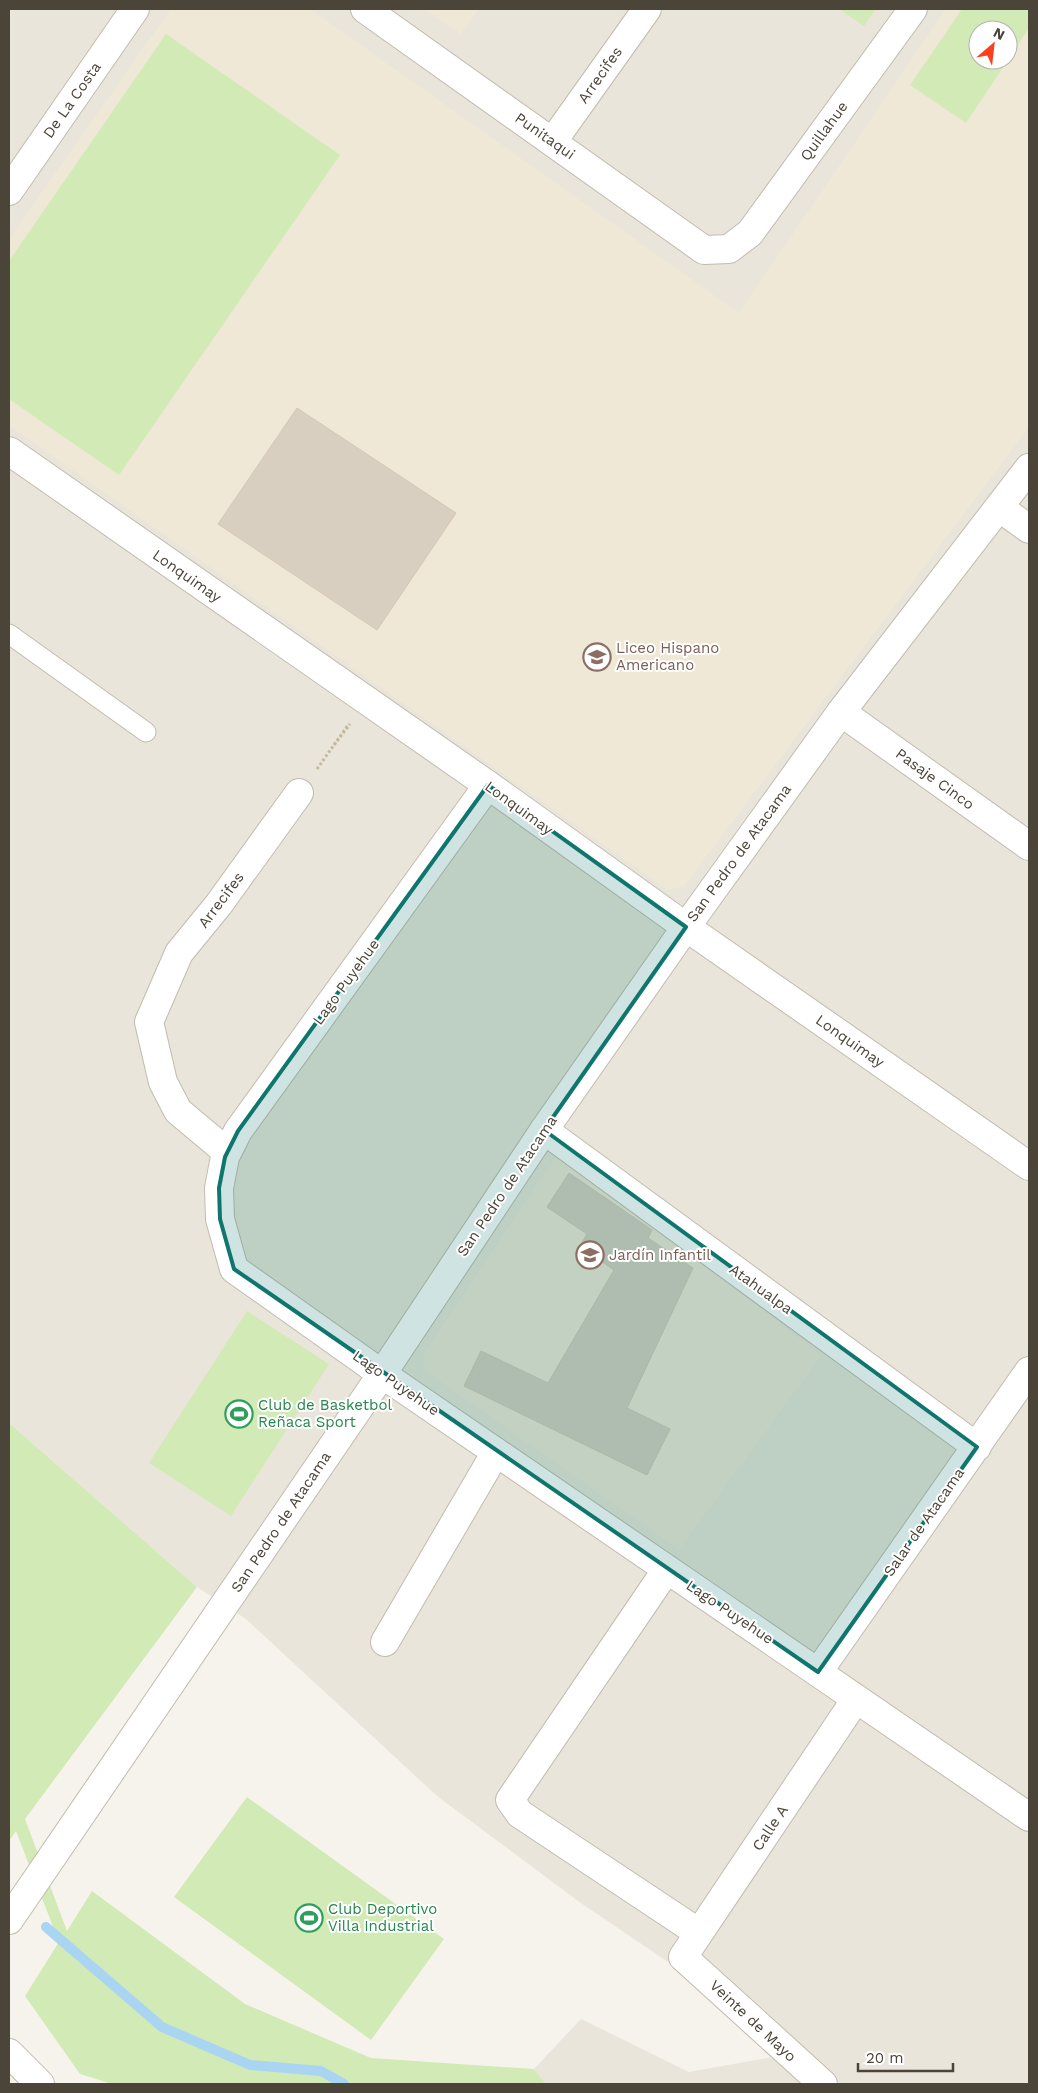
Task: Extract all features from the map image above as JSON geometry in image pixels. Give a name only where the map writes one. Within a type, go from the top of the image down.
[{"type":"street","name":"De La Costa","points":[[9,190],[135,9]]},
{"type":"street","name":"Arrecifes","points":[[553,141],[647,9]]},
{"type":"street","name":"Quillahue","points":[[730,249],[750,233],[913,9]]},
{"type":"street","name":"Punitaqui","points":[[379,13],[704,250],[730,249]]},
{"type":"street","name":"Lonquimay","points":[[9,451],[1029,1166]]},
{"type":"street","name":"San Pedro de Atacama","points":[[9,1920],[382,1374],[544,1130],[686,927],[841,712],[1029,468]]},
{"type":"street","points":[[1000,508],[1029,529]]},
{"type":"street","name":"Pasaje Cinco","points":[[841,712],[1029,846]]},
{"type":"street","name":"Lago Puyehue","points":[[488,785],[238,1131],[227,1152],[219,1188],[220,1219],[234,1269],[382,1374],[1029,1817]]},
{"type":"street","name":"Arrecifes","points":[[227,1152],[178,1111],[162,1082],[149,1022],[179,953],[219,904],[299,794]]},
{"type":"street","name":"Atahualpa","points":[[544,1130],[977,1447]]},
{"type":"street","name":"Salar de Atacama","points":[[818,1672],[1029,1371]]},
{"type":"street","points":[[385,1642],[496,1452]]},
{"type":"street","points":[[667,1569],[510,1800],[520,1814],[699,1933]]},
{"type":"street","name":"Calle A","points":[[683,1957],[856,1698]]},
{"type":"street","name":"Veinte de Mayo","points":[[683,1957],[823,2084]]},
{"type":"street","points":[[9,2053],[40,2084]]},
{"type":"lane","points":[[9,634],[146,732]]},
{"type":"path","points":[[334,745],[366,701]]},
{"type":"path","points":[[299,794],[366,701]]},
{"type":"highlighted area","points":[[488,785],[686,927],[544,1130],[977,1447],[818,1672],[234,1269],[220,1219],[219,1188],[225,1157],[238,1131]]},
{"type":"shaded area","points":[[9,9],[1029,9],[1029,2084],[546,2084],[534,2069],[581,2019],[689,2072],[801,2052],[578,1901],[437,1796],[246,1619],[197,1587],[9,1423]]},
{"type":"shaded area","name":"Liceo Hispano Americano","points":[[171,9],[310,9],[739,313],[946,9],[1029,9],[1029,427],[683,887],[668,890],[9,425],[9,239]]},
{"type":"shaded area","points":[[425,9],[479,9],[460,34]]},
{"type":"shaded area","name":"Jardín Infantil","points":[[557,1156],[822,1355],[679,1550],[425,1371],[423,1354]]},
{"type":"green space","points":[[839,9],[876,9],[864,26]]},
{"type":"green space","points":[[962,9],[1029,9],[1029,28],[1018,45],[1018,20],[968,20],[968,70],[1001,70],[966,123],[910,85]]},
{"type":"green space","points":[[166,34],[340,155],[119,475],[9,399],[9,261]]},
{"type":"green space","name":"Club de Basketbol Reñaca Sport","points":[[247,1311],[329,1364],[231,1516],[149,1463]]},
{"type":"green space","points":[[9,1423],[197,1587],[25,1819],[67,1931],[92,1891],[245,2004],[371,2058],[534,2069],[546,2084],[112,2084],[80,2074],[25,1996],[59,1942],[16,1831],[9,1841]]},
{"type":"green space","name":"Club Deportivo Villa Industrial","points":[[247,1797],[444,1939],[371,2040],[174,1897]]},
{"type":"building","points":[[297,408],[456,513],[377,630],[218,524]]},
{"type":"building","points":[[569,1173],[652,1230],[648,1238],[693,1268],[627,1408],[670,1429],[647,1475],[464,1386],[481,1351],[548,1383],[614,1270],[580,1246],[587,1234],[547,1207]]},
{"type":"waterway","points":[[46,1927],[162,2027],[250,2065],[321,2071],[344,2084]]},
{"type":"place","name":"Liceo Hispano Americano","points":[[597,657]]},
{"type":"place","name":"Jardín Infantil","points":[[590,1255]]},
{"type":"place","name":"Club de Basketbol Reñaca Sport","points":[[239,1414]]},
{"type":"place","name":"Club Deportivo Villa Industrial","points":[[309,1918]]}]
